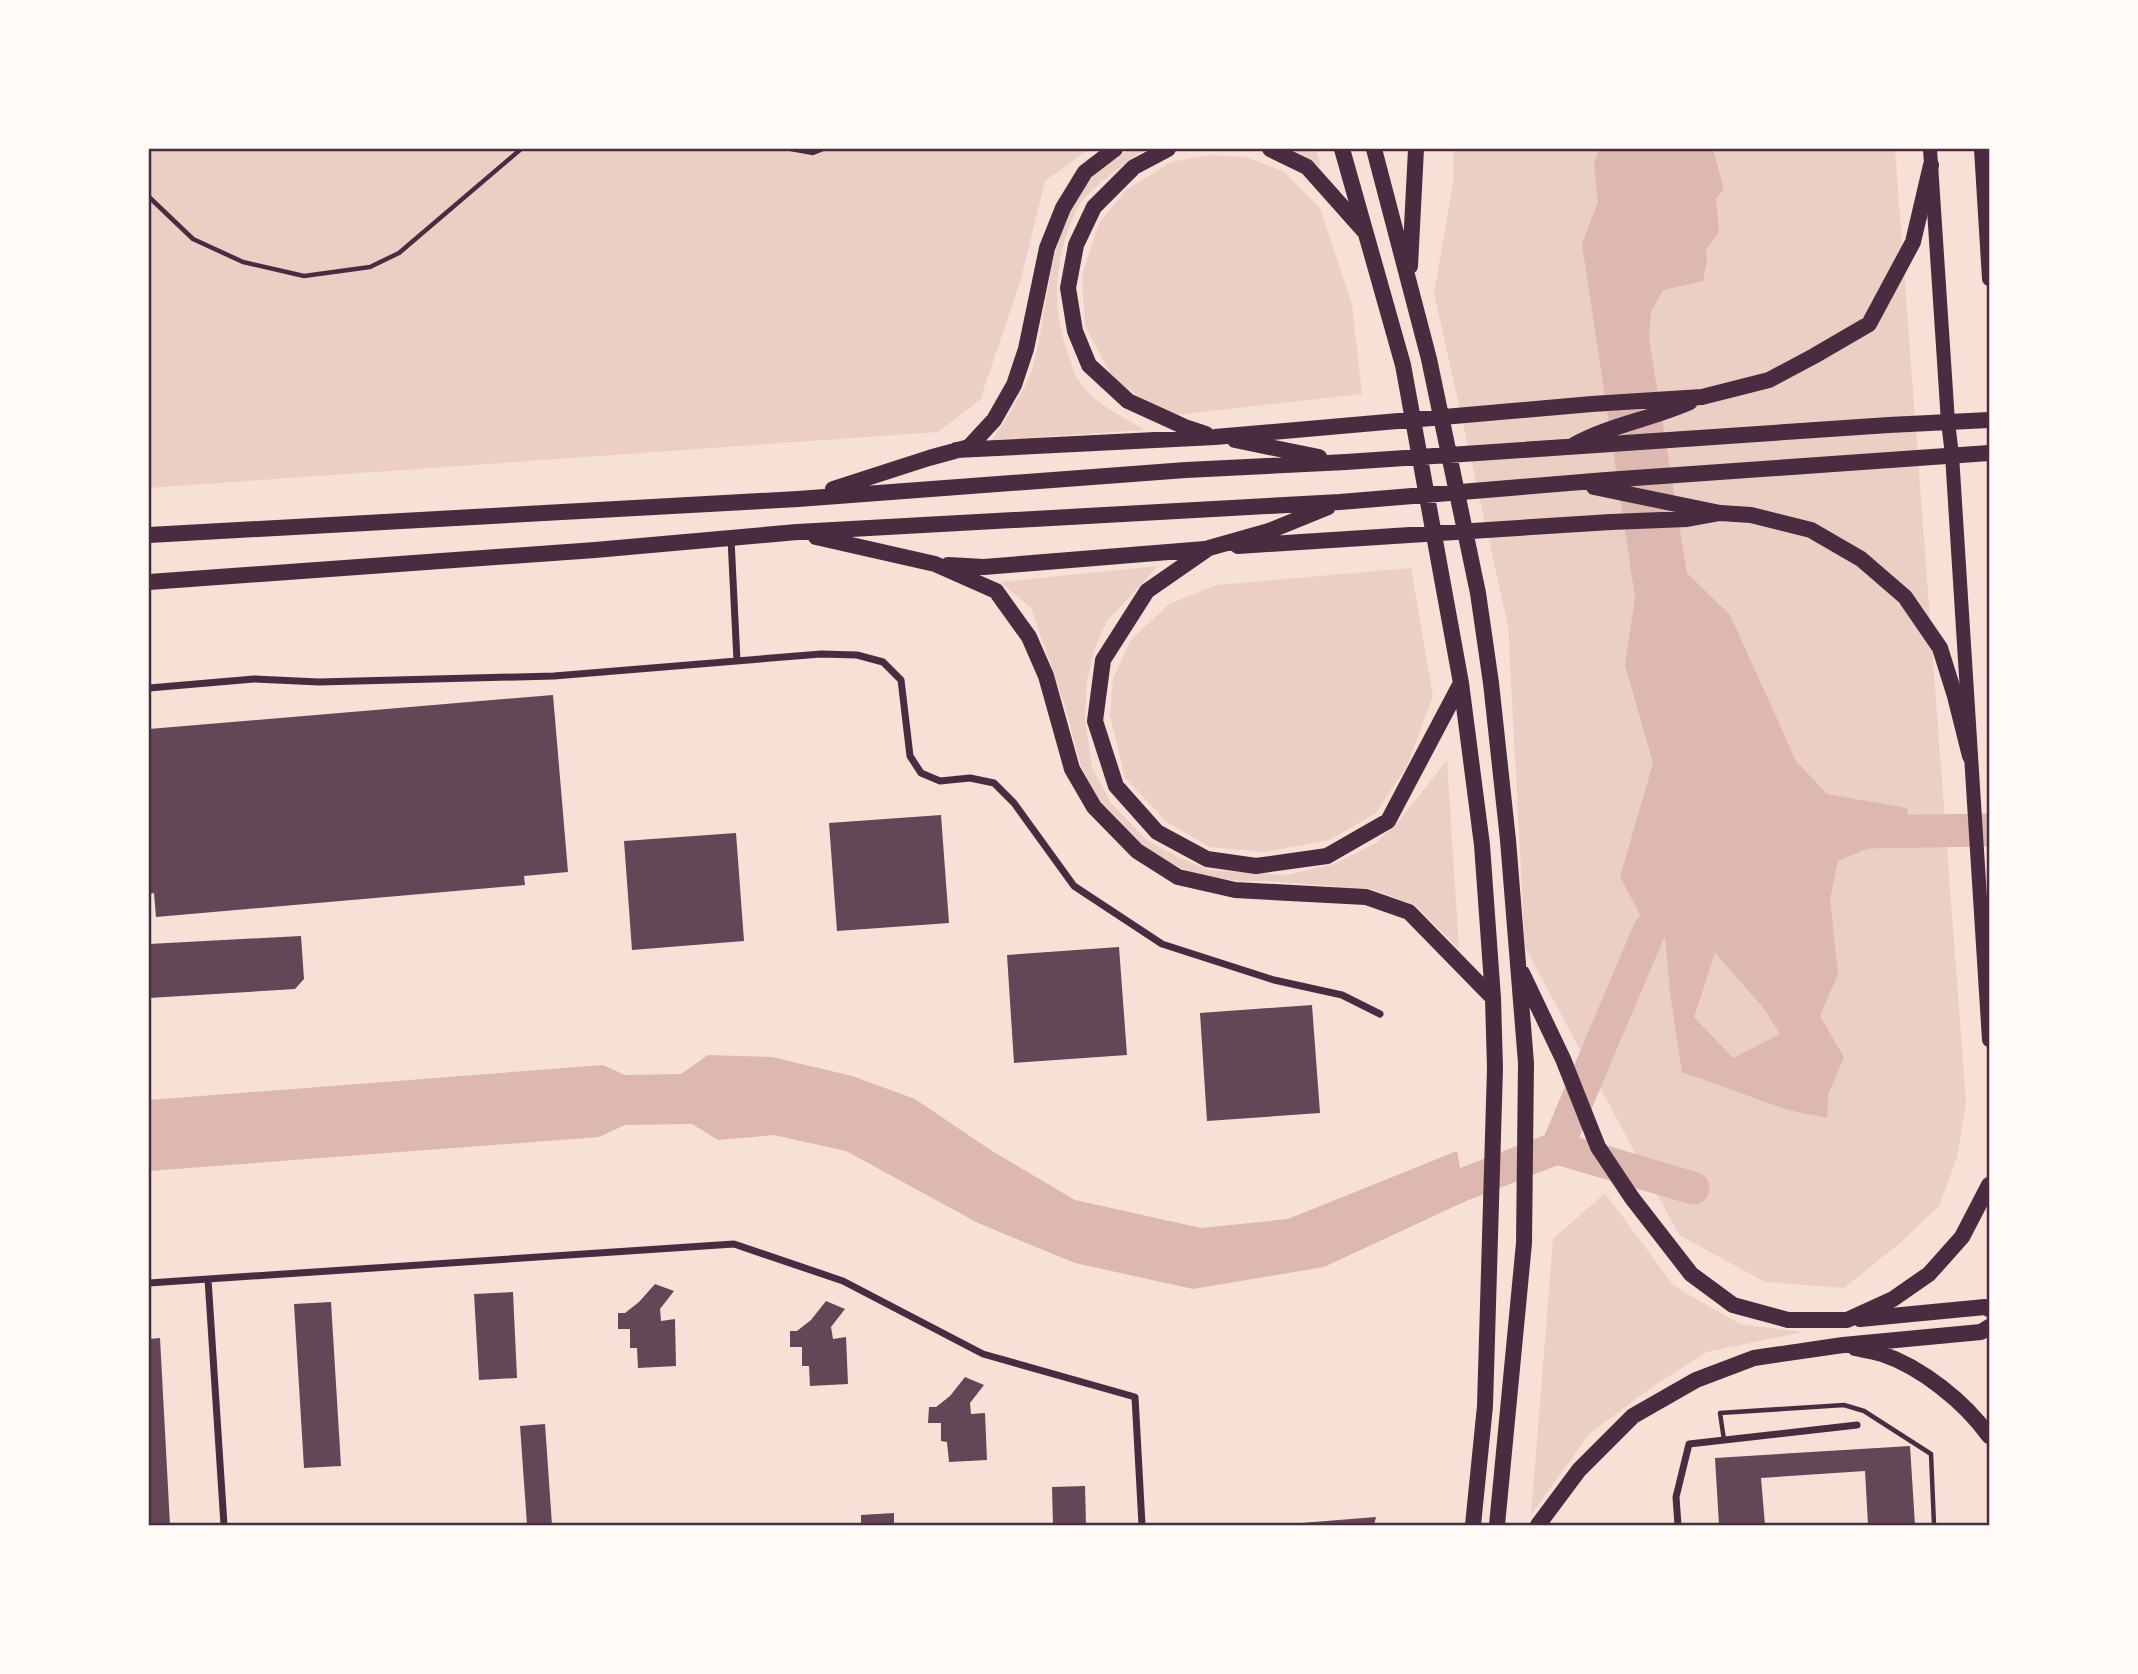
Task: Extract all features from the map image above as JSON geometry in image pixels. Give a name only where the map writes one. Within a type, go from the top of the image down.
[{"type":"main road","points":[[798,499],[858,483],[969,447],[994,420],[1014,385],[1026,349],[1047,248],[1063,208],[1085,172],[1115,149]]},
{"type":"main road","points":[[1168,149],[1134,167],[1094,207],[1076,245],[1068,288],[1075,331],[1089,365],[1128,401],[1185,427],[1215,437],[1346,462]]},
{"type":"main road","points":[[1270,149],[1307,167],[1367,235]]},
{"type":"main road","points":[[1342,149],[1403,365],[1461,683],[1482,845],[1495,1068],[1485,1406],[1473,1525]]},
{"type":"main road","points":[[1374,149],[1429,359],[1478,593],[1508,840],[1526,1063],[1524,1243],[1497,1525]]},
{"type":"main road","points":[[1409,278],[1416,149]]},
{"type":"main road","points":[[1981,149],[1989,279]]},
{"type":"main road","points":[[149,535],[798,499],[1186,470],[1570,447],[1668,406],[1769,380],[1869,324],[1913,242],[1930,157]]},
{"type":"main road","points":[[1930,157],[1952,454],[1989,1040]]},
{"type":"main road","points":[[956,450],[1215,437],[1592,404],[1668,406]]},
{"type":"main road","points":[[1592,440],[1724,436],[1989,420]]},
{"type":"main road","points":[[149,582],[797,533],[1340,502],[1574,484],[1608,485],[1680,475],[1989,453]]},
{"type":"main road","points":[[1608,485],[1685,512]]},
{"type":"main road","points":[[1340,502],[1269,531],[1209,548],[1147,591],[1103,660],[1095,720],[1116,786],[1157,832],[1207,859],[1256,866],[1327,856],[1388,821],[1461,683]]},
{"type":"main road","points":[[797,533],[935,564],[984,568],[1209,548],[1611,522],[1685,512],[1751,515],[1811,530],[1861,559],[1905,597],[1941,648],[1970,757]]},
{"type":"main road","points":[[935,564],[996,591],[1029,637],[1046,676],[1072,769],[1094,807],[1137,851],[1178,877],[1235,890],[1366,897],[1409,912],[1493,998]]},
{"type":"main road","points":[[1516,961],[1563,1059],[1598,1147],[1632,1198],[1691,1274],[1733,1305],[1788,1320],[1847,1320],[1985,1307],[1989,1309]]},
{"type":"main road","points":[[1847,1320],[1893,1299],[1929,1274],[1962,1237],[1989,1185]]},
{"type":"main road","points":[[1538,1525],[1579,1470],[1633,1416],[1696,1380],[1754,1358],[1843,1345],[1981,1332],[1989,1327]]},
{"type":"main road","points":[[1843,1345],[1883,1354],[1927,1376],[1977,1419],[1989,1436]]},
{"type":"street","points":[[730,538],[737,661]]},
{"type":"street","points":[[149,688],[254,679],[319,682],[554,676],[821,654],[857,655],[883,662],[901,680],[910,756],[921,773],[940,781],[971,778],[994,783],[1014,803],[1074,886],[1162,944],[1274,980],[1342,995],[1380,1014]]},
{"type":"street","points":[[149,1283],[734,1244],[843,1281],[983,1354],[1135,1397],[1142,1525]]},
{"type":"street","points":[[208,1279],[224,1525]]},
{"type":"street","points":[[1678,1525],[1676,1497],[1689,1444],[1857,1425]]},
{"type":"lane","points":[[149,197],[193,239],[243,262],[304,276],[370,267],[399,253],[521,149]]},
{"type":"lane","points":[[791,149],[813,153],[823,149]]},
{"type":"lane","points":[[1724,1440],[1720,1413],[1844,1405],[1864,1411],[1931,1454],[1934,1525]]},
{"type":"shaded area","points":[[149,149],[1089,149],[1045,181],[1021,279],[980,400],[938,432],[149,488]]},
{"type":"shaded area","points":[[1129,149],[1147,149],[1110,175],[1078,207],[1064,242],[1057,298],[1062,335],[1073,369],[1083,387],[1099,402],[1145,430],[992,440],[1020,396],[1032,370],[1057,244],[1072,204],[1090,180]]},
{"type":"shaded area","points":[[1288,149],[1316,149],[1321,167]]},
{"type":"shaded area","points":[[1453,149],[1895,149],[1966,1102],[1957,1158],[1939,1206],[1900,1243],[1844,1288],[1765,1282],[1679,1235],[1525,947],[1508,626],[1434,293],[1453,183]]},
{"type":"shaded area","points":[[1599,149],[1713,149],[1724,189],[1716,199],[1719,232],[1706,250],[1707,262],[1703,281],[1663,290],[1651,312],[1649,339],[1687,573],[1730,615],[1796,761],[1827,794],[1907,808],[1911,830],[1838,861],[1830,899],[1838,974],[1820,1016],[1844,1057],[1828,1095],[1827,1118],[1788,1110],[1682,1072],[1670,993],[1663,913],[1678,891],[1649,931],[1620,877],[1653,763],[1625,665],[1635,597],[1582,244],[1598,202],[1594,164]],"holes":[[[1715,953],[1762,1006],[1780,1034],[1733,1058],[1694,1017]]]},
{"type":"shaded area","points":[[1209,155],[1245,157],[1283,171],[1320,208],[1352,304],[1362,394],[1166,416],[1112,377],[1085,326],[1082,275],[1099,223],[1126,190],[1171,162]]},
{"type":"shaded area","points":[[1158,566],[1107,621],[1095,648],[1087,680],[1085,717],[1092,767],[1111,803],[1147,840],[1209,870],[1286,875],[1334,864],[1376,843],[1400,820],[1447,760],[1459,949],[1415,905],[1372,889],[1238,881],[1196,875],[1141,848],[1099,802],[1081,766],[1064,703],[1031,608],[1000,582]]},
{"type":"shaded area","points":[[1411,568],[1433,696],[1407,766],[1376,813],[1330,840],[1265,852],[1210,847],[1168,823],[1125,778],[1110,716],[1113,679],[1130,641],[1169,604],[1217,585]]},
{"type":"shaded area","points":[[708,1055],[772,1057],[852,1076],[915,1099],[992,1151],[1075,1200],[1201,1228],[1288,1219],[1457,1151],[1466,1201],[1324,1267],[1193,1289],[1075,1263],[978,1223],[846,1151],[774,1135],[718,1140],[692,1124],[625,1125],[599,1137],[149,1171],[149,1100],[603,1065],[625,1075],[681,1074]]},
{"type":"shaded area","points":[[1605,1193],[1674,1286],[1740,1324],[1803,1332],[1707,1352],[1655,1385],[1589,1434],[1531,1515],[1553,1239]]},
{"type":"building","points":[[553,695],[568,872],[524,876],[525,885],[156,917],[154,893],[149,894],[149,729]]},
{"type":"building","points":[[941,815],[949,923],[837,931],[829,823]]},
{"type":"building","points":[[736,833],[744,941],[632,950],[624,841]]},
{"type":"building","points":[[301,936],[304,979],[295,989],[149,998],[149,944]]},
{"type":"building","points":[[1119,947],[1127,1055],[1014,1063],[1007,955]]},
{"type":"building","points":[[1312,1005],[1320,1113],[1207,1121],[1200,1013]]},
{"type":"building","points":[[655,1284],[674,1291],[660,1309],[661,1321],[675,1319],[676,1366],[638,1368],[637,1348],[630,1348],[630,1329],[618,1329],[618,1313],[625,1313]]},
{"type":"building","points":[[513,1292],[517,1378],[479,1380],[474,1294]]},
{"type":"building","points":[[826,1301],[845,1309],[831,1327],[833,1339],[846,1337],[848,1384],[810,1386],[809,1366],[802,1366],[802,1347],[790,1347],[790,1331],[797,1331],[811,1320]]},
{"type":"building","points":[[331,1302],[341,1466],[304,1468],[294,1304]]},
{"type":"building","points":[[160,1338],[170,1525],[149,1525],[149,1339]]},
{"type":"building","points":[[965,1377],[984,1385],[970,1403],[971,1414],[985,1413],[987,1460],[949,1462],[947,1442],[941,1441],[941,1423],[928,1423],[929,1407],[936,1407],[950,1396]]},
{"type":"building","points":[[545,1424],[552,1525],[527,1525],[520,1426]]},
{"type":"building","points":[[1910,1446],[1915,1525],[1868,1525],[1865,1471],[1761,1478],[1765,1525],[1719,1525],[1715,1458]]},
{"type":"building","points":[[1085,1486],[1086,1525],[1053,1525],[1052,1487]]},
{"type":"building","points":[[894,1513],[894,1525],[861,1525],[861,1515]]},
{"type":"building","points":[[1376,1517],[1374,1525],[1301,1525],[1301,1523]]},
{"type":"waterway","points":[[1867,832],[1989,830]]},
{"type":"waterway","points":[[1421,1201],[1557,1148],[1649,931],[1706,857]]},
{"type":"waterway","points":[[1557,1148],[1693,1188]]}]
